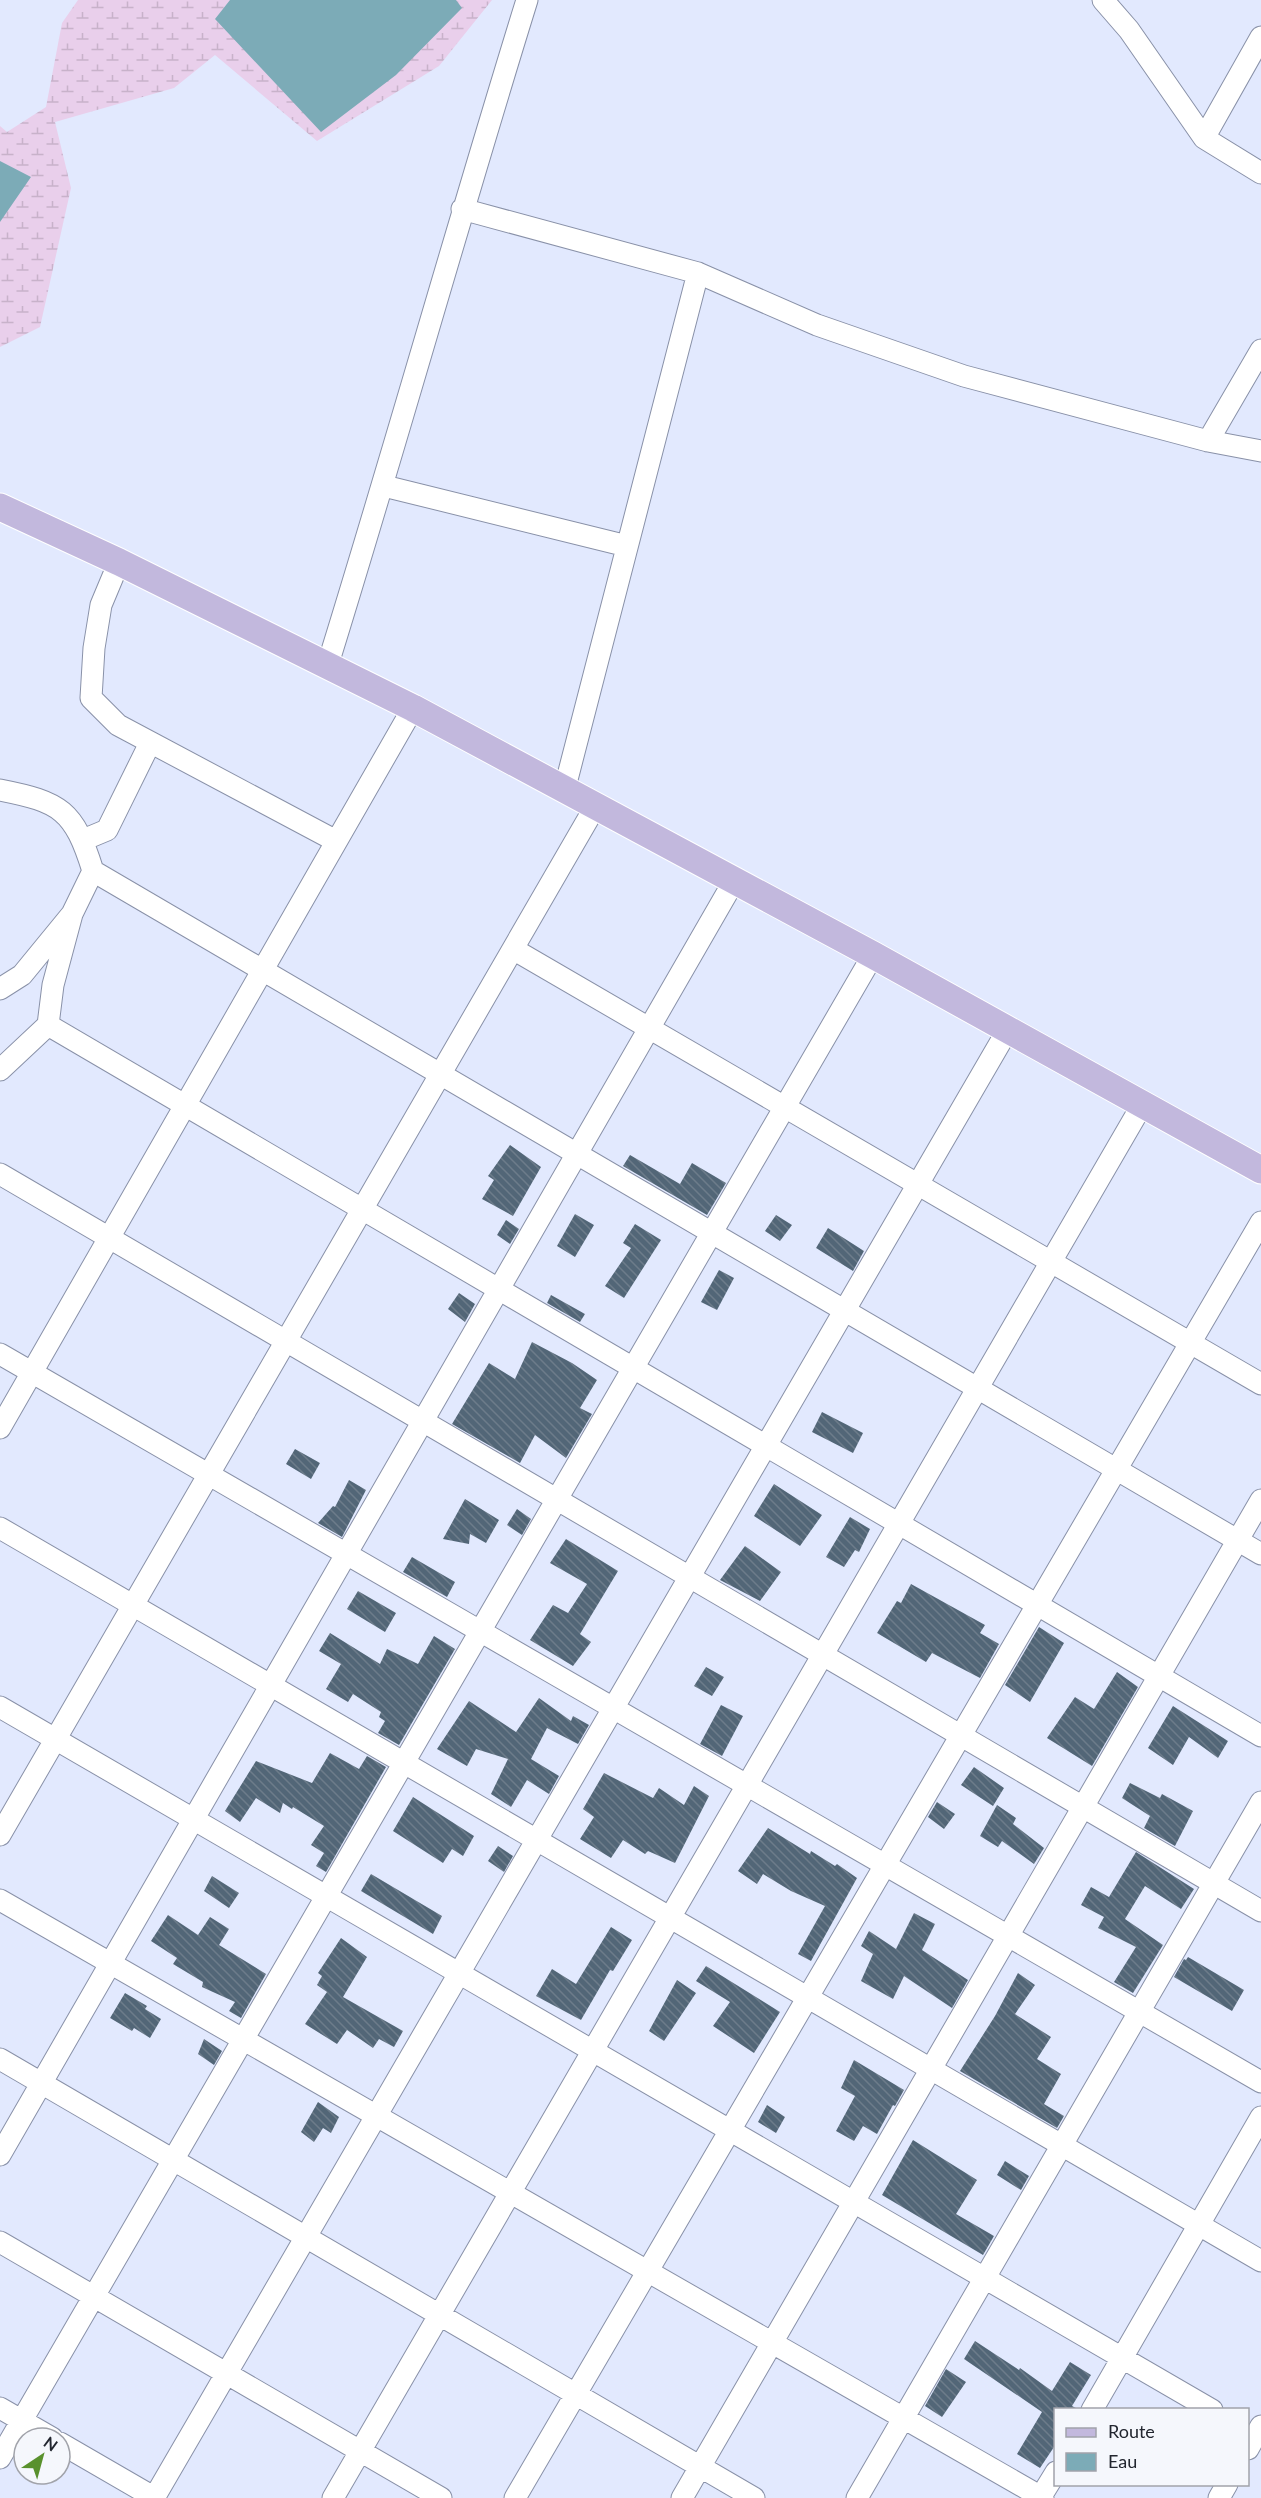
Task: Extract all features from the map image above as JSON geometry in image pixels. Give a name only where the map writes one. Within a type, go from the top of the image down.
[{"type":"main road","points":[[0,507],[119,562],[413,708],[873,956],[1261,1170]]},
{"type":"street","points":[[327,667],[384,486],[462,209],[527,0]]},
{"type":"street","points":[[1103,0],[1129,30],[1204,138],[1261,173]]},
{"type":"street","points":[[1204,138],[1261,37]]},
{"type":"street","points":[[462,209],[698,273],[817,325],[964,376],[1208,441],[1261,451]]},
{"type":"street","points":[[564,791],[698,273]]},
{"type":"street","points":[[1208,441],[1261,350]]},
{"type":"street","points":[[384,486],[627,546]]},
{"type":"street","points":[[119,562],[101,605],[94,648],[91,698],[118,724],[150,743],[336,841]]},
{"type":"street","points":[[0,1428],[413,708]]},
{"type":"street","points":[[83,840],[107,830],[150,743]]},
{"type":"street","points":[[0,790],[40,798],[64,812],[83,840],[93,871],[1261,1554]]},
{"type":"street","points":[[0,1835],[595,807]]},
{"type":"street","points":[[0,1070],[48,1025],[53,985],[72,914],[93,871]]},
{"type":"street","points":[[0,2155],[734,881]]},
{"type":"street","points":[[0,989],[22,975],[72,914]]},
{"type":"street","points":[[513,949],[1261,1384]]},
{"type":"street","points":[[0,2458],[873,956]]},
{"type":"street","points":[[48,1025],[1261,1736]]},
{"type":"street","points":[[72,2450],[155,2498],[1007,1031]]},
{"type":"street","points":[[333,2498],[1142,1105]]},
{"type":"street","points":[[0,1174],[1261,1911]]},
{"type":"street","points":[[515,2498],[1261,1222]]},
{"type":"street","points":[[0,1354],[1261,2082]]},
{"type":"street","points":[[682,2498],[1261,1500]]},
{"type":"street","points":[[0,1528],[1261,2261]]},
{"type":"street","points":[[0,1707],[1210,2408]]},
{"type":"street","points":[[857,2498],[1261,1802]]},
{"type":"street","points":[[0,1900],[1041,2498],[1054,2475]]},
{"type":"street","points":[[0,2059],[754,2498]]},
{"type":"street","points":[[1093,2408],[1261,2117]]},
{"type":"street","points":[[0,2242],[441,2498]]},
{"type":"street","points":[[0,2408],[31,2426]]},
{"type":"green space","points":[[78,0],[492,0],[439,66],[317,141],[215,55],[174,88],[55,122],[71,188],[40,327],[0,347],[0,126],[7,132],[46,107],[62,23]]},
{"type":"water","points":[[230,0],[456,0],[462,8],[396,75],[321,132],[215,19]]},
{"type":"water","points":[[0,161],[31,177],[0,222]]},
{"type":"building","points":[[510,1145],[541,1167],[513,1216],[482,1199],[494,1180],[488,1176]]},
{"type":"building","points":[[630,1155],[680,1184],[692,1163],[726,1183],[707,1215],[623,1166]]},
{"type":"building","points":[[575,1214],[594,1225],[575,1257],[557,1246]]},
{"type":"building","points":[[776,1215],[792,1225],[780,1241],[765,1231]]},
{"type":"building","points":[[506,1220],[519,1229],[510,1244],[497,1235]]},
{"type":"building","points":[[635,1224],[661,1240],[624,1298],[605,1286],[631,1248],[623,1243]]},
{"type":"building","points":[[828,1228],[864,1251],[853,1271],[816,1248]]},
{"type":"building","points":[[719,1270],[734,1278],[717,1310],[701,1302]]},
{"type":"building","points":[[459,1293],[475,1304],[465,1322],[448,1309]]},
{"type":"building","points":[[551,1295],[585,1314],[580,1322],[547,1303]]},
{"type":"building","points":[[532,1342],[572,1363],[597,1380],[580,1408],[592,1414],[566,1458],[535,1435],[520,1463],[452,1424],[489,1363],[515,1379]]},
{"type":"building","points":[[822,1412],[863,1433],[853,1453],[812,1432]]},
{"type":"building","points":[[295,1449],[320,1463],[311,1479],[286,1464]]},
{"type":"building","points":[[349,1480],[366,1490],[342,1537],[318,1523],[333,1506],[335,1507]]},
{"type":"building","points":[[774,1484],[822,1515],[800,1546],[754,1516]]},
{"type":"building","points":[[465,1499],[499,1520],[486,1543],[470,1534],[469,1544],[443,1539]]},
{"type":"building","points":[[517,1509],[531,1519],[522,1535],[507,1525]]},
{"type":"building","points":[[850,1517],[870,1529],[859,1552],[855,1550],[844,1567],[826,1557]]},
{"type":"building","points":[[566,1539],[618,1571],[580,1634],[591,1642],[573,1666],[530,1640],[553,1605],[568,1613],[587,1584],[550,1563]]},
{"type":"building","points":[[745,1546],[781,1572],[760,1601],[720,1580]]},
{"type":"building","points":[[412,1557],[455,1582],[447,1597],[403,1572]]},
{"type":"building","points":[[911,1584],[985,1625],[980,1633],[999,1644],[980,1678],[932,1653],[926,1662],[877,1633],[897,1601],[901,1603]]},
{"type":"building","points":[[358,1591],[396,1613],[385,1632],[347,1609]]},
{"type":"building","points":[[1039,1627],[1064,1643],[1030,1702],[1005,1685]]},
{"type":"building","points":[[330,1633],[380,1664],[387,1649],[418,1664],[434,1636],[455,1649],[399,1745],[378,1733],[385,1721],[379,1717],[381,1712],[353,1694],[348,1702],[326,1689],[341,1664],[319,1651]]},
{"type":"building","points":[[706,1667],[724,1677],[712,1696],[694,1686]]},
{"type":"building","points":[[1117,1672],[1138,1687],[1092,1766],[1047,1738],[1075,1697],[1094,1709]]},
{"type":"building","points":[[539,1698],[571,1721],[573,1716],[589,1725],[578,1744],[547,1728],[531,1759],[559,1776],[549,1794],[527,1780],[511,1807],[491,1794],[508,1759],[476,1749],[467,1766],[437,1749],[469,1701],[516,1732]]},
{"type":"building","points":[[721,1705],[743,1716],[722,1756],[700,1744]]},
{"type":"building","points":[[1173,1706],[1228,1741],[1218,1758],[1189,1737],[1173,1765],[1148,1748]]},
{"type":"building","points":[[330,1753],[359,1769],[367,1756],[386,1767],[326,1872],[316,1866],[324,1853],[311,1845],[324,1826],[293,1807],[292,1809],[283,1803],[280,1813],[256,1798],[240,1822],[225,1811],[256,1761],[312,1783]]},
{"type":"building","points":[[974,1767],[1004,1788],[993,1806],[961,1785]]},
{"type":"building","points":[[604,1773],[653,1798],[659,1788],[684,1805],[694,1786],[709,1796],[675,1863],[648,1851],[645,1854],[623,1840],[611,1858],[580,1839],[594,1817],[583,1809]]},
{"type":"building","points":[[1130,1783],[1160,1798],[1162,1794],[1193,1811],[1175,1846],[1144,1828],[1150,1816],[1122,1798]]},
{"type":"building","points":[[413,1797],[474,1836],[463,1856],[452,1849],[443,1863],[393,1831]]},
{"type":"building","points":[[937,1802],[955,1814],[944,1829],[928,1817]]},
{"type":"building","points":[[997,1805],[1016,1818],[1013,1824],[1044,1848],[1034,1864],[1002,1841],[998,1847],[980,1836]]},
{"type":"building","points":[[768,1828],[810,1854],[811,1851],[835,1866],[837,1864],[857,1878],[811,1961],[798,1954],[825,1906],[791,1891],[763,1874],[757,1884],[738,1871]]},
{"type":"building","points":[[498,1846],[513,1856],[504,1872],[488,1861]]},
{"type":"building","points":[[1136,1852],[1194,1889],[1181,1909],[1145,1886],[1125,1919],[1163,1945],[1133,1993],[1114,1982],[1136,1947],[1098,1928],[1104,1917],[1081,1905],[1091,1887],[1109,1897]]},
{"type":"building","points":[[371,1874],[442,1916],[433,1934],[361,1891]]},
{"type":"building","points":[[212,1876],[239,1893],[229,1908],[204,1891]]},
{"type":"building","points":[[914,1913],[935,1924],[922,1950],[968,1980],[952,2008],[904,1976],[893,1999],[861,1981],[873,1954],[861,1946],[869,1931],[896,1949]]},
{"type":"building","points":[[168,1915],[198,1935],[210,1917],[229,1929],[219,1945],[266,1974],[241,2018],[229,2011],[235,2002],[202,1987],[203,1982],[173,1964],[177,1958],[151,1941]]},
{"type":"building","points":[[611,1927],[632,1940],[613,1971],[610,1970],[581,2020],[536,1996],[552,1969],[576,1984]]},
{"type":"building","points":[[341,1938],[367,1957],[343,1997],[403,2031],[394,2047],[379,2039],[373,2048],[347,2030],[337,2044],[305,2024],[327,1992],[317,1985],[322,1976],[318,1973]]},
{"type":"building","points":[[1188,1957],[1244,1990],[1232,2011],[1174,1977],[1184,1959]]},
{"type":"building","points":[[706,1966],[780,2012],[754,2053],[713,2026],[730,2002],[696,1981]]},
{"type":"building","points":[[1018,1973],[1035,1985],[1015,2014],[1051,2037],[1037,2059],[1061,2074],[1044,2104],[1064,2116],[1057,2128],[960,2071],[995,2016]]},
{"type":"building","points":[[677,1980],[696,1993],[664,2041],[649,2031]]},
{"type":"building","points":[[125,1993],[147,2006],[145,2009],[161,2019],[150,2038],[110,2018]]},
{"type":"building","points":[[204,2039],[222,2051],[214,2065],[198,2054]]},
{"type":"building","points":[[854,2060],[904,2090],[877,2134],[863,2126],[854,2141],[836,2131],[855,2096],[841,2088]]},
{"type":"building","points":[[318,2102],[339,2117],[331,2133],[323,2128],[314,2142],[301,2132]]},
{"type":"building","points":[[767,2105],[785,2117],[776,2133],[758,2122]]},
{"type":"building","points":[[913,2140],[977,2180],[956,2214],[994,2236],[983,2255],[882,2195]]},
{"type":"building","points":[[1005,2161],[1029,2176],[1021,2190],[997,2175]]},
{"type":"building","points":[[975,2341],[1019,2370],[1020,2368],[1052,2391],[1070,2362],[1091,2375],[1072,2406],[1076,2408],[1054,2408],[1054,2447],[1040,2468],[1017,2454],[1042,2412],[964,2359]]},
{"type":"building","points":[[946,2369],[966,2382],[942,2417],[925,2406]]}]
